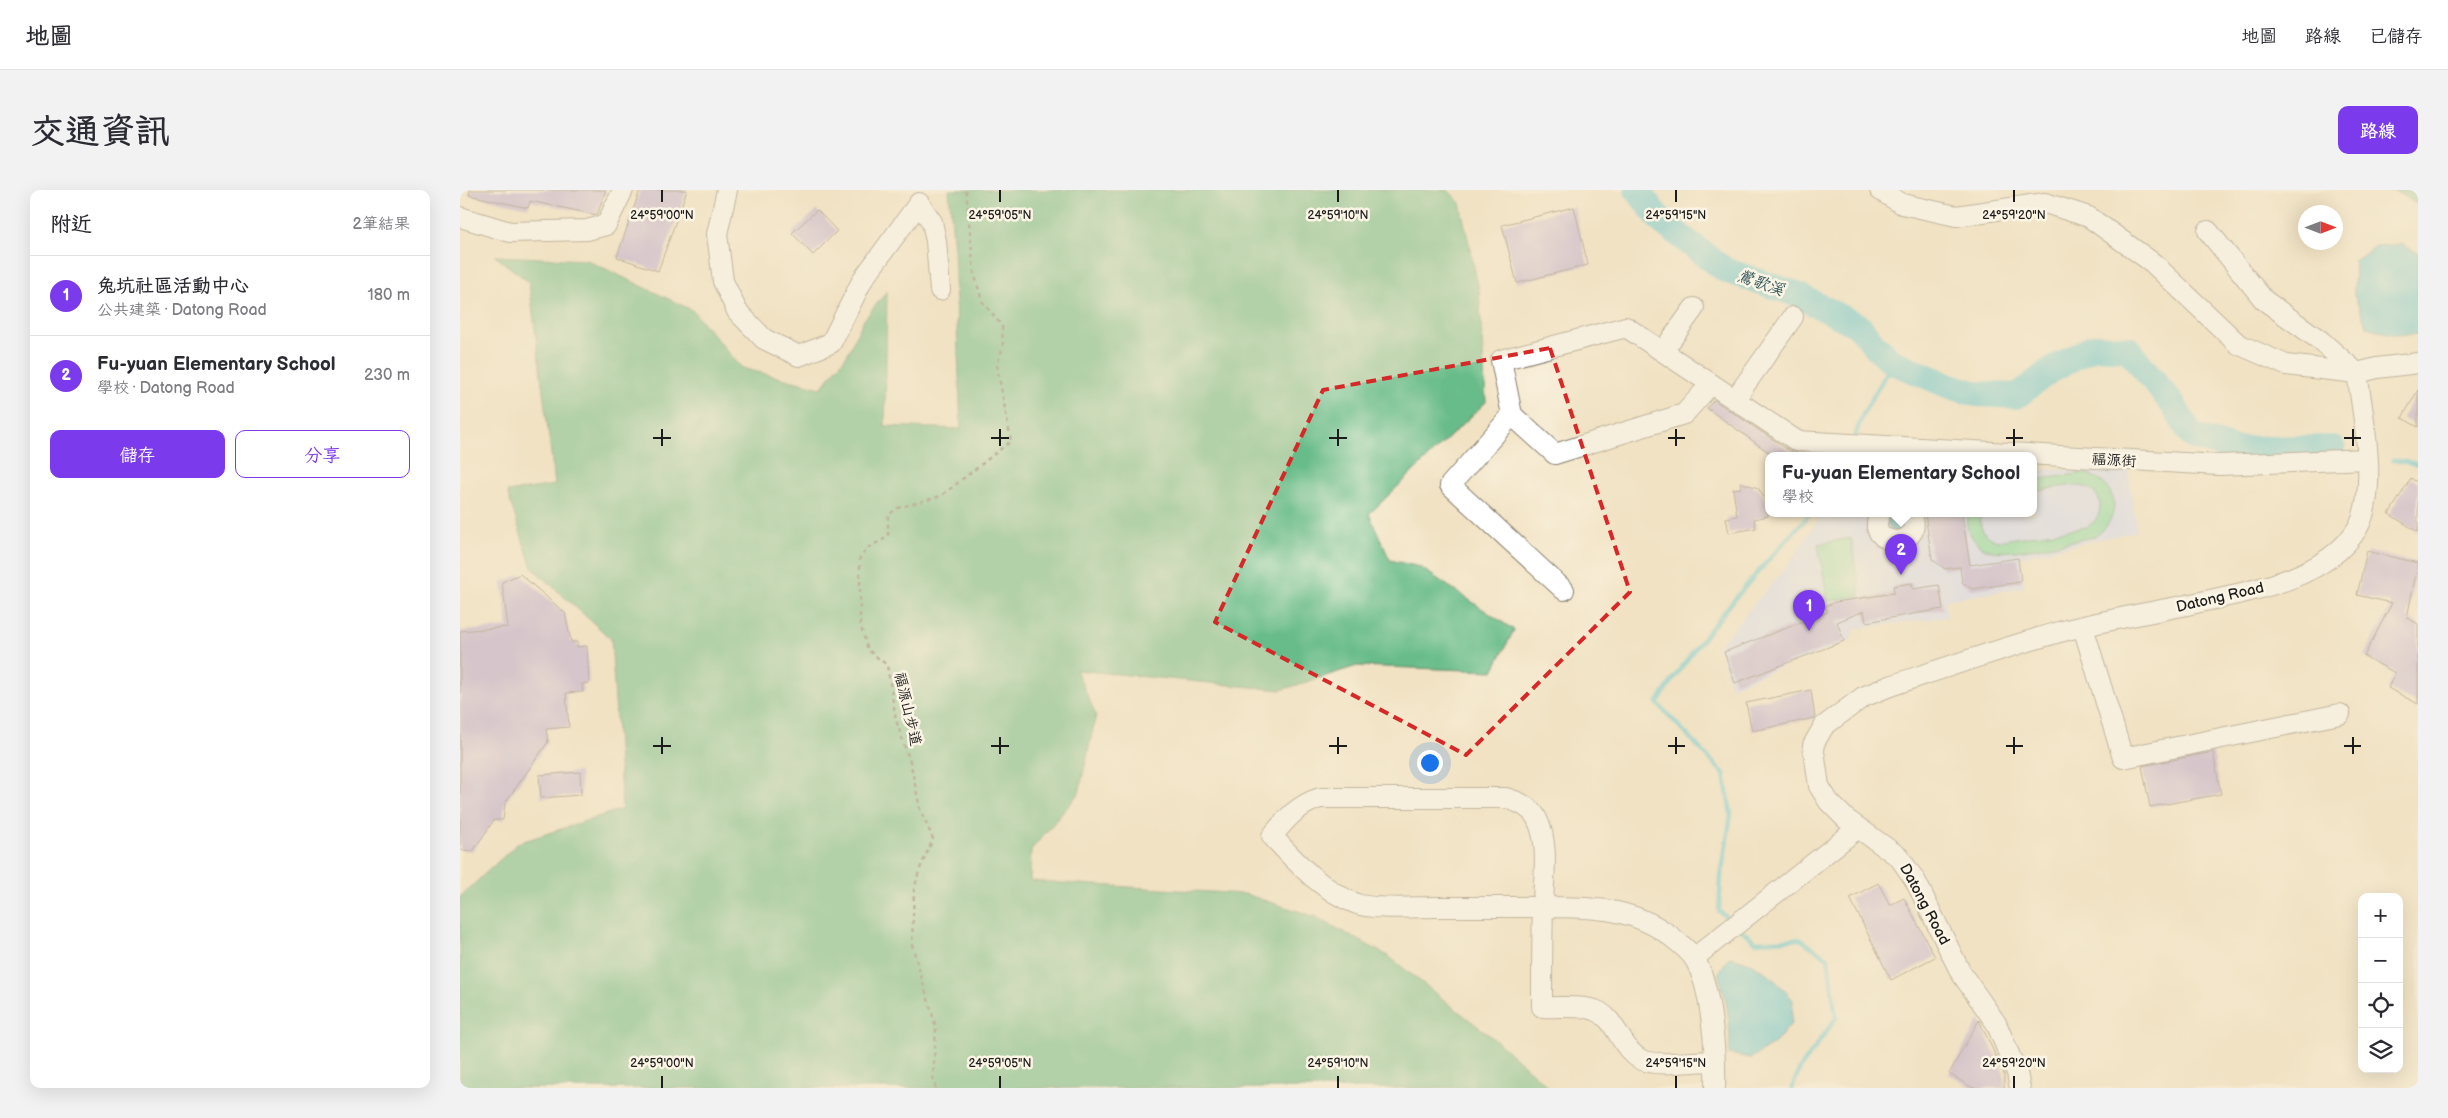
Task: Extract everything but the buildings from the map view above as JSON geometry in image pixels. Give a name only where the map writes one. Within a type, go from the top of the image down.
[{"type":"street","points":[[460,217],[510,232],[588,230],[606,225],[623,190]]},
{"type":"street","points":[[727,190],[718,234],[723,280],[737,311],[764,339],[799,356],[831,343],[863,279],[919,203],[932,222],[936,242],[940,290]]},
{"type":"street","points":[[1880,190],[1902,204],[1956,216],[2045,203],[2089,217],[2153,263],[2238,344],[2286,365],[2357,373],[2377,368],[2418,363]]},
{"type":"street","points":[[2208,232],[2264,300],[2321,341],[2357,373]]},
{"type":"street","points":[[1663,351],[1694,308]]},
{"type":"street","points":[[1735,400],[1793,317]]},
{"type":"street","name":"福源街","points":[[1512,415],[1502,360],[1626,327],[1797,441],[1852,444],[1895,452]]},
{"type":"street","name":"Datong Road","points":[[2020,1088],[2018,1072],[1996,1023],[1961,973],[1915,880],[1899,857],[1858,828],[1829,802],[1819,786],[1813,745],[1824,726],[1863,697],[1890,686],[1986,654],[2083,627],[2236,595],[2284,581],[2323,562],[2341,550],[2357,529],[2367,505],[2367,459],[2357,373]]},
{"type":"street","points":[[1564,590],[1450,485],[1512,415],[1555,454],[1684,414],[1711,384]]},
{"type":"street","name":"福源街","points":[[2037,458],[2219,465],[2367,459]]},
{"type":"street","points":[[1879,517],[1877,523],[1881,534],[1885,538],[1896,542],[1907,537],[1911,532],[1914,520],[1912,517]]},
{"type":"street","points":[[2083,627],[2123,758],[2340,714]]},
{"type":"street","points":[[1714,1060],[1649,1062],[1629,1052],[1606,1018],[1597,1011],[1587,1008],[1542,1007],[1543,907],[1544,848],[1542,832],[1536,818],[1528,808],[1515,801],[1505,798],[1320,798],[1306,803],[1291,812],[1272,836],[1304,870],[1332,892],[1359,904],[1392,907],[1543,907],[1594,907],[1629,914],[1657,926],[1682,944],[1694,958],[1703,981],[1713,1030],[1715,1088]]},
{"type":"street","points":[[1694,958],[1858,828]]},
{"type":"path","name":"福源山步道","points":[[936,1088],[934,1081],[936,1027],[912,945],[914,890],[919,871],[933,839],[920,809],[910,765],[896,720],[887,665],[868,650],[860,624],[860,557],[869,548],[888,537],[888,515],[898,508],[942,496],[1011,441],[997,366],[1003,346],[1002,326],[982,301],[974,272],[966,190]]},
{"type":"highlighted area","points":[[1550,348],[1630,592],[1466,755],[1215,622],[1323,390]]},
{"type":"shaded area","points":[[2128,469],[2137,531],[2020,557],[2025,587],[1945,600],[1947,617],[1854,629],[1851,640],[1731,687],[1719,645],[1789,564],[1820,517],[2037,517],[2037,470]]},
{"type":"green space","points":[[949,190],[1448,190],[1460,203],[1479,290],[1486,402],[1369,514],[1390,560],[1420,567],[1514,630],[1493,671],[1357,666],[1281,690],[1076,670],[1096,715],[1079,793],[1031,850],[1030,881],[1245,894],[1316,917],[1388,956],[1494,1039],[1550,1088],[460,1088],[460,897],[518,843],[622,809],[611,639],[532,568],[507,492],[555,485],[529,282],[495,256],[587,260],[692,310],[742,368],[821,388],[847,355],[863,321],[887,291],[885,426],[961,429],[954,250]]},
{"type":"green space","points":[[2393,190],[2418,190],[2418,205]]},
{"type":"green space","points":[[2084,473],[2095,478],[2104,484],[2110,492],[2113,501],[2113,511],[2110,520],[2104,529],[2094,537],[2015,551],[1993,551],[1981,546],[1972,538],[1967,527],[1967,517],[1980,517],[1981,527],[1985,534],[1997,541],[2087,527],[2097,518],[2100,512],[2100,504],[2097,495],[2090,489],[2082,486],[2072,486],[2037,491],[2037,480]]},
{"type":"green space","points":[[1851,538],[1860,596],[1828,601],[1818,544]]},
{"type":"water","points":[[2402,244],[2418,253],[2418,334],[2395,335],[2367,327],[2354,295],[2355,261],[2376,246]]},
{"type":"water","points":[[1890,517],[1902,517],[1905,523],[1902,529],[1896,532],[1890,529],[1887,523]]},
{"type":"water","points":[[1729,957],[1740,959],[1765,972],[1793,1000],[1791,1024],[1774,1044],[1751,1058],[1729,1054],[1730,1033],[1728,1013],[1718,974]]},
{"type":"waterway","name":"鶯歌溪","points":[[1637,190],[1662,222],[1725,270],[1793,293],[1859,326],[1875,346],[1893,362],[1947,385],[1976,394],[2017,396],[2051,370],[2093,347],[2128,349],[2173,405],[2192,436],[2233,449],[2333,448]]},
{"type":"waterway","points":[[1854,439],[1863,414],[1893,362]]},
{"type":"waterway","points":[[2393,460],[2418,464]]},
{"type":"waterway","points":[[1731,921],[1719,911],[1721,876],[1731,814],[1724,774],[1657,703],[1710,629],[1807,517]]},
{"type":"waterway","points":[[1739,928],[1756,942],[1800,939],[1828,958],[1836,1018],[1799,1070],[1792,1088]]},
{"type":"place","name":"Fu-yuan Elementary School","points":[[1901,575]]},
{"type":"place","name":"兔坑社區活動中心","points":[[1809,631]]}]
